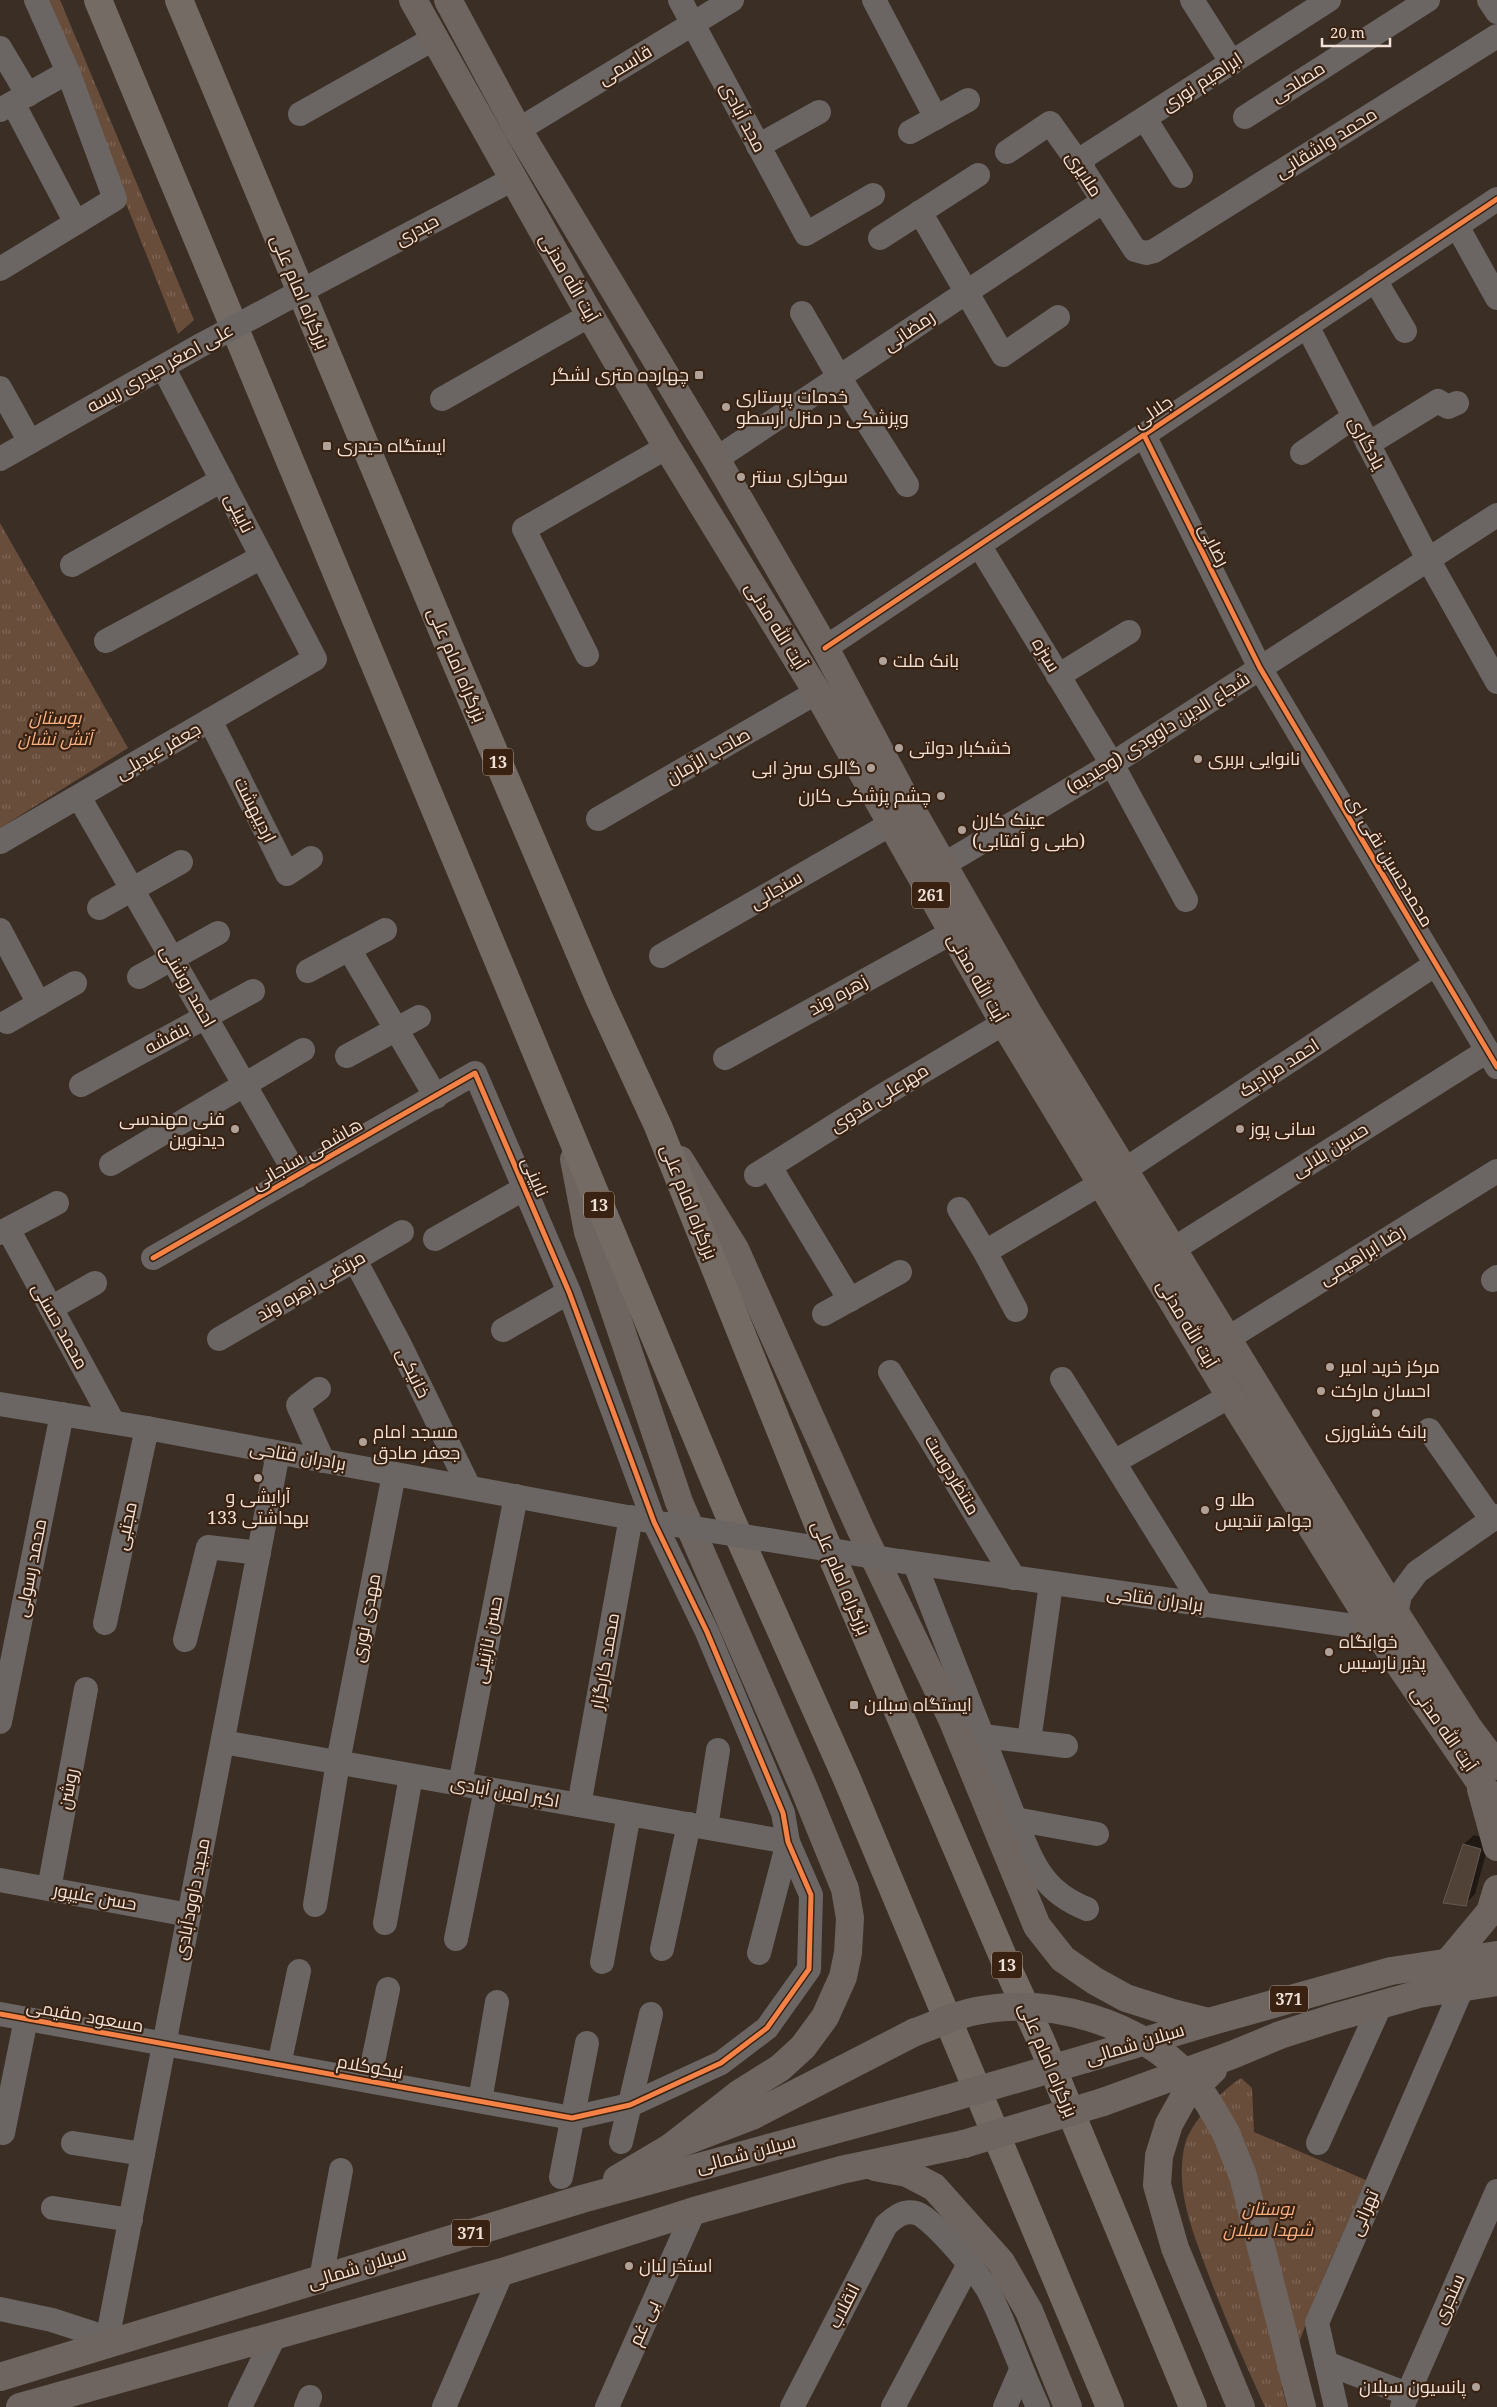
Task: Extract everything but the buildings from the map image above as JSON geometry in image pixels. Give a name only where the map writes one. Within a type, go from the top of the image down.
[{"type":"highway","name":"13","points":[[98,0],[727,1510],[847,1779],[1110,2407]]},
{"type":"highway","name":"بزرگراه امام علی","points":[[179,0],[465,686],[599,998],[658,1126],[818,1524],[1010,1973],[1042,2043],[1193,2407]]},
{"type":"main road","name":"آیت الله مدنی","points":[[413,0],[590,315],[667,447],[818,692],[951,933],[1004,1023],[1112,1177],[1172,1250],[1227,1339],[1385,1622],[1468,1728],[1486,1770],[1497,1807]]},
{"type":"main road","name":"آیت الله مدنی","points":[[448,0],[518,130],[716,459],[825,648],[1230,1396],[1486,1770]]},
{"type":"main road","points":[[513,179],[539,165]]},
{"type":"main road","points":[[658,1126],[735,1248],[860,1528],[952,1719],[1037,1926],[1064,1959],[1095,1981],[1126,1998],[1209,2022]]},
{"type":"main road","points":[[568,1130],[588,1232],[679,1502],[810,1803],[845,1889],[850,1918],[848,1953],[843,1977],[825,2017],[804,2047],[780,2068],[740,2093],[671,2147],[582,2199]]},
{"type":"main road","points":[[1468,1728],[1497,1743]]},
{"type":"main road","points":[[1486,1770],[1497,1847]]},
{"type":"main road","points":[[1450,1960],[1490,1912],[1497,1889]]},
{"type":"main road","name":"سبلان شمالی","points":[[10,2374],[582,2199],[944,2100],[1209,2022],[1392,1971],[1450,1960],[1497,1955]]},
{"type":"main road","name":"371","points":[[22,2407],[502,2272],[694,2211],[841,2170],[964,2144],[1103,2102],[1232,2055],[1280,2035],[1419,1994],[1497,1982]]},
{"type":"main road","points":[[671,2147],[752,2116],[915,2032],[975,2011],[1016,2007],[1055,2010],[1114,2025],[1134,2035],[1163,2054],[1189,2077],[1205,2098],[1226,2133],[1243,2176],[1302,2407]]},
{"type":"main road","points":[[1232,2055],[1183,2099],[1169,2124],[1159,2156],[1157,2185],[1175,2248],[1241,2407]]},
{"type":"main road","points":[[841,2170],[878,2167],[907,2173],[934,2187],[1002,2262],[1029,2311],[1068,2407]]},
{"type":"main road","points":[[10,2374],[22,2407]]},
{"type":"street","points":[[0,269],[116,199],[68,72],[36,0]]},
{"type":"street","name":"مجد آبادی","points":[[680,0],[806,234],[873,194]]},
{"type":"street","name":"قاسمی","points":[[518,130],[732,0]]},
{"type":"street","points":[[874,0],[936,118]]},
{"type":"street","points":[[1192,0],[1232,63]]},
{"type":"street","name":"مصلحی","points":[[1245,117],[1428,0]]},
{"type":"street","points":[[1489,0],[1497,12]]},
{"type":"street","name":"ابراهیم نوری","points":[[1082,168],[1084,159],[1087,156],[1326,1]]},
{"type":"street","name":"محمد واشقانی","points":[[1154,251],[1497,36]]},
{"type":"street","points":[[300,114],[435,38]]},
{"type":"street","points":[[0,48],[14,103],[76,223]]},
{"type":"street","points":[[14,103],[68,72]]},
{"type":"street","points":[[910,132],[968,100]]},
{"type":"street","points":[[758,146],[819,112]]},
{"type":"street","points":[[1145,119],[1181,176]]},
{"type":"street","name":"ملایری","points":[[1007,152],[1050,124],[1082,168],[1102,202],[1135,250],[1146,253],[1154,251]]},
{"type":"street","points":[[880,238],[978,175]]},
{"type":"street","name":"حیدری","points":[[322,280],[513,179]]},
{"type":"street","name":"جلالی","points":[[825,648],[1497,199]]},
{"type":"street","name":"رمضانی","points":[[716,459],[1102,202]]},
{"type":"street","points":[[920,212],[966,293],[1004,354],[1058,317]]},
{"type":"street","points":[[1457,226],[1497,298]]},
{"type":"street","name":"علی اصغر حیدری ریسه","points":[[0,459],[201,345],[322,280]]},
{"type":"street","points":[[1375,280],[1405,330]]},
{"type":"street","points":[[802,313],[839,377],[907,485]]},
{"type":"street","points":[[442,399],[590,315]]},
{"type":"street","name":"یادگاری","points":[[1307,326],[1428,559],[1497,682]]},
{"type":"street","name":"نایینی","points":[[163,367],[315,660]]},
{"type":"street","points":[[0,388],[30,442]]},
{"type":"street","points":[[1368,444],[1438,401],[1448,407],[1457,403]]},
{"type":"street","points":[[1302,453],[1354,417]]},
{"type":"street","name":"رضایی","points":[[1144,435],[1260,668]]},
{"type":"street","points":[[587,655],[524,528],[667,447]]},
{"type":"street","points":[[72,566],[222,480]]},
{"type":"street","name":"شجاع الدین داوودی (وحیدیه)","points":[[942,865],[1112,764],[1497,515]]},
{"type":"street","name":"سبزه","points":[[980,545],[1112,764],[1186,900]]},
{"type":"street","points":[[106,641],[262,557]]},
{"type":"street","points":[[1058,676],[1129,632]]},
{"type":"street","name":"جعفر عبدیلی","points":[[0,842],[315,660]]},
{"type":"street","name":"محمدحسین نقی ای","points":[[1260,668],[1492,1059]]},
{"type":"street","name":"صاحب الزّمان","points":[[598,820],[818,692]]},
{"type":"street","name":"اردیبهشت","points":[[210,720],[287,874],[311,858]]},
{"type":"street","name":"احمد روشنی","points":[[79,796],[297,1176]]},
{"type":"street","name":"سنجانی","points":[[661,956],[892,824]]},
{"type":"street","points":[[99,908],[181,862]]},
{"type":"street","points":[[0,930],[39,1004]]},
{"type":"street","points":[[308,972],[385,930]]},
{"type":"street","points":[[139,976],[218,933]]},
{"type":"street","name":"زهره وند","points":[[725,1058],[951,933]]},
{"type":"street","points":[[349,948],[436,1097]]},
{"type":"street","name":"احمد مرادبک","points":[[985,1252],[1112,1177],[1436,964]]},
{"type":"street","points":[[7,1022],[75,982]]},
{"type":"street","name":"بنفشه","points":[[81,1084],[253,992]]},
{"type":"street","points":[[347,1056],[418,1016]]},
{"type":"street","name":"مهرعلی فدوی","points":[[850,1300],[763,1171],[1004,1023]]},
{"type":"street","points":[[111,1164],[303,1050]]},
{"type":"street","name":"حسین بلالی","points":[[1172,1250],[1492,1059]]},
{"type":"street","name":"نایینی","points":[[475,1074],[569,1292],[651,1521],[707,1632],[783,1813],[788,1842]]},
{"type":"street","name":"هاشمی سنجانی","points":[[153,1258],[475,1074]]},
{"type":"street","name":"رضا ابراهیمی","points":[[1227,1339],[1497,1171]]},
{"type":"street","points":[[435,1239],[524,1188]]},
{"type":"street","points":[[4,1231],[57,1203]]},
{"type":"street","points":[[959,1209],[985,1252],[1016,1310]]},
{"type":"street","name":"محمد حسنی","points":[[4,1231],[51,1308],[113,1422]]},
{"type":"street","name":"مرتضی زهره وند","points":[[219,1340],[402,1232]]},
{"type":"street","name":"خانیکی","points":[[355,1260],[399,1343],[469,1487]]},
{"type":"street","points":[[824,1314],[900,1272]]},
{"type":"street","points":[[51,1308],[95,1283]]},
{"type":"street","points":[[503,1330],[569,1292]]},
{"type":"street","name":"منتظردوست","points":[[890,1372],[1014,1578]]},
{"type":"street","points":[[1062,1379],[1203,1606]]},
{"type":"street","points":[[319,1389],[298,1405],[323,1460]]},
{"type":"street","points":[[1114,1462],[1230,1396]]},
{"type":"street","name":"برادران فتاحی","points":[[0,1404],[147,1428],[651,1521],[916,1564],[1203,1606],[1385,1622]]},
{"type":"street","name":"محمد رسولی","points":[[0,1722],[62,1414]]},
{"type":"street","name":"مجتبی","points":[[105,1623],[147,1428]]},
{"type":"street","points":[[1385,1622],[1400,1595],[1417,1572],[1494,1518],[1429,1430]]},
{"type":"street","name":"مجید داوودآبادی","points":[[106,2346],[278,1453]]},
{"type":"street","name":"مهدی نوری","points":[[315,1905],[338,1762],[394,1474]]},
{"type":"street","name":"حسن نازنینی","points":[[460,1784],[516,1496]]},
{"type":"street","name":"محمد کارگزار","points":[[579,1805],[651,1521]]},
{"type":"street","points":[[185,1640],[208,1547],[259,1553]]},
{"type":"street","points":[[916,1564],[1032,1863],[1046,1883],[1068,1902],[1086,1909]]},
{"type":"street","points":[[1030,1741],[1051,1584]]},
{"type":"street","name":"روشن","points":[[49,1889],[86,1688]]},
{"type":"street","points":[[983,1736],[1066,1746]]},
{"type":"street","name":"اکبر امین آبادی","points":[[223,1742],[788,1842]]},
{"type":"street","points":[[662,1949],[718,1750]]},
{"type":"street","points":[[385,1923],[412,1776]]},
{"type":"street","points":[[456,1939],[486,1788]]},
{"type":"street","points":[[602,1962],[629,1814]]},
{"type":"street","points":[[1016,1819],[1097,1834]]},
{"type":"street","points":[[759,1954],[788,1842]]},
{"type":"street","points":[[572,2118],[630,2105],[721,2063],[767,2028],[809,1969],[811,1895],[788,1842]]},
{"type":"street","name":"حسن علیپور","points":[[0,1880],[190,1915]]},
{"type":"street","points":[[279,2065],[299,1971]]},
{"type":"street","name":"تهرانی","points":[[1336,2407],[1317,2323],[1463,1986]]},
{"type":"street","points":[[369,2081],[388,1989]]},
{"type":"street","points":[[480,2101],[497,2002]]},
{"type":"street","points":[[1318,2143],[1380,2006]]},
{"type":"street","name":"مسعود مقیمی","points":[[0,2014],[164,2044]]},
{"type":"street","points":[[622,2142],[651,2014]]},
{"type":"street","points":[[3,2133],[26,2019]]},
{"type":"street","points":[[561,2177],[587,2043]]},
{"type":"street","name":"نیکوکلام","points":[[164,2044],[572,2118]]},
{"type":"street","points":[[73,2143],[143,2154]]},
{"type":"street","points":[[321,2279],[340,2170]]},
{"type":"street","name":"سنجری","points":[[1405,2400],[1497,2191]]},
{"type":"street","points":[[53,2208],[130,2220]]},
{"type":"street","name":"بی غم","points":[[607,2407],[694,2211]]},
{"type":"street","name":"انقلاب","points":[[792,2407],[886,2225],[896,2215],[904,2213],[923,2215],[969,2264]]},
{"type":"street","points":[[894,2407],[969,2264],[990,2292],[1038,2407]]},
{"type":"street","points":[[444,2407],[502,2272]]},
{"type":"street","points":[[0,2309],[52,2320],[92,2333],[106,2346]]},
{"type":"street","points":[[240,2407],[274,2336]]},
{"type":"street","points":[[1326,2363],[1405,2400]]},
{"type":"street","points":[[1005,2407],[1021,2370]]},
{"type":"green space","points":[[45,0],[60,0],[194,320],[178,334]]},
{"type":"green space","name":"بوستان آتش نشان","points":[[0,523],[128,748],[0,828]]},
{"type":"green space","name":"بوستان شهدا سبلان","points":[[1241,2078],[1252,2088],[1254,2132],[1366,2180],[1325,2274],[1282,2387],[1287,2407],[1265,2407],[1235,2341],[1215,2290],[1191,2226],[1183,2194],[1182,2161],[1188,2135],[1208,2107],[1225,2090]]},
{"type":"cycle path","points":[[825,648],[1497,199]]},
{"type":"cycle path","points":[[1144,435],[1260,668],[1497,1067]]},
{"type":"cycle path","points":[[0,2014],[572,2118],[630,2105],[721,2063],[767,2028],[809,1969],[811,1895],[788,1842],[783,1813],[707,1632],[654,1522],[569,1292],[475,1073],[153,1258]]},
{"type":"place","name":"چهارده متری لشگر","points":[[699,375]]},
{"type":"place","name":"خدمات پرستاری وپزشکی در منزل ارسطو","points":[[726,407]]},
{"type":"place","name":"ایستگاه حیدری","points":[[327,446]]},
{"type":"place","name":"سوخاری سنتر","points":[[741,477]]},
{"type":"place","name":"بانک ملت","points":[[883,661]]},
{"type":"place","name":"خشکبار دولتی","points":[[899,748]]},
{"type":"place","name":"نانوایی بربری","points":[[1198,759]]},
{"type":"place","name":"گالری سرخ ابی","points":[[871,768]]},
{"type":"place","name":"چشم پزشکی کارن","points":[[941,796]]},
{"type":"place","name":"عینک کارن (طبی و آفتابی)","points":[[962,830]]},
{"type":"place","name":"فنی مهندسی دیدنوین","points":[[235,1129]]},
{"type":"place","name":"سانی پوز","points":[[1240,1129]]},
{"type":"place","name":"مرکز خرید امیر","points":[[1330,1367]]},
{"type":"place","name":"احسان مارکت","points":[[1321,1391]]},
{"type":"place","name":"بانک کشاورزی","points":[[1376,1413]]},
{"type":"place","name":"مسجد امام جعفر صادق","points":[[363,1442]]},
{"type":"place","name":"آرایشی و بهداشتی 133","points":[[258,1478]]},
{"type":"place","name":"طلا و جواهر تندیس","points":[[1205,1510]]},
{"type":"place","name":"خوابگاه پذیر نارسیس","points":[[1329,1652]]},
{"type":"place","name":"ایستگاه سبلان","points":[[854,1705]]},
{"type":"place","name":"استخر لیان","points":[[629,2266]]},
{"type":"place","name":"پانسیون سبلان","points":[[1476,2387]]}]
